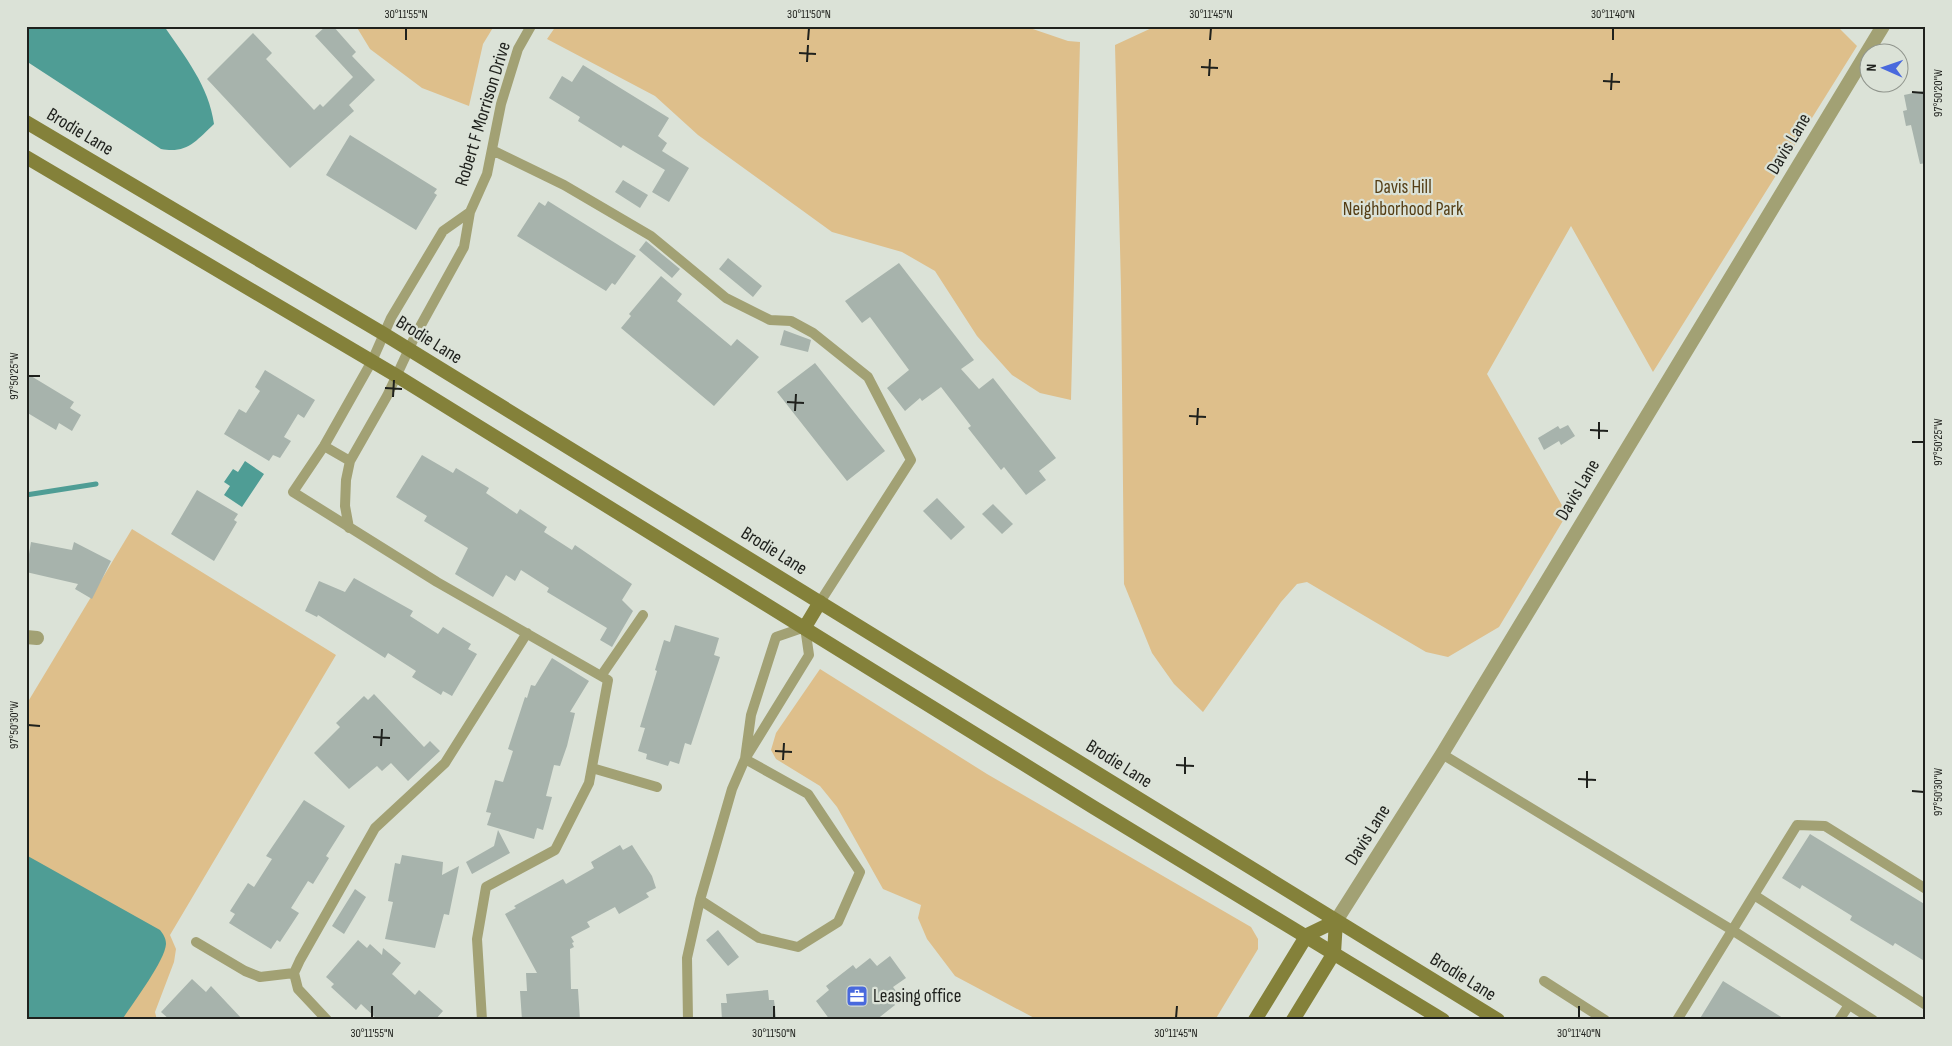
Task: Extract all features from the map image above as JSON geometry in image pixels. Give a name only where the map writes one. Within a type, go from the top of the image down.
[{"type":"main road","name":"Brodie Lane","points":[[26,122],[384,334],[1498,1020]]},
{"type":"main road","points":[[26,157],[397,376],[1093,807],[1307,935],[1443,1020]]},
{"type":"main road","points":[[804,627],[820,602]]},
{"type":"main road","points":[[1255,1020],[1307,935],[1336,920]]},
{"type":"main road","name":"Davis Lane","points":[[1292,1020],[1334,953],[1336,920]]},
{"type":"street","name":"Davis Lane","points":[[1336,920],[1442,754],[1877,30]]},
{"type":"lane","name":"Robert F Morrison Drive","points":[[349,528],[345,506],[346,480],[350,461],[397,376],[416,334],[464,247],[470,212],[487,174],[501,104],[518,49],[531,26]]},
{"type":"lane","points":[[492,150],[564,185],[651,236],[726,298],[770,320],[792,321],[813,333],[868,377],[912,460],[820,602]]},
{"type":"lane","name":"Robert F Morrison Drive","points":[[349,528],[293,492],[324,446],[372,361],[384,334],[443,231],[470,212]]},
{"type":"lane","points":[[324,446],[350,461]]},
{"type":"lane","points":[[349,528],[608,680],[589,783],[555,850],[486,887],[477,939],[482,1020]]},
{"type":"lane","points":[[601,676],[643,614]]},
{"type":"lane","points":[[688,1020],[687,958],[700,900],[732,789],[745,759],[809,655],[804,627],[776,637],[751,715],[745,759]]},
{"type":"lane","points":[[327,1020],[298,989],[294,973],[375,828],[445,763],[526,633]]},
{"type":"lane","points":[[1442,754],[1732,930],[1872,1020]]},
{"type":"lane","points":[[700,900],[759,938],[798,947],[838,922],[860,872],[808,794],[745,759]]},
{"type":"lane","points":[[592,768],[657,787]]},
{"type":"lane","points":[[1677,1020],[1797,825],[1825,826],[1926,890]]},
{"type":"lane","points":[[1754,895],[1926,1005]]},
{"type":"lane","points":[[196,942],[260,977],[294,973]]},
{"type":"lane","points":[[1544,981],[1605,1020]]},
{"type":"lane","points":[[1839,1020],[1849,1005]]},
{"type":"green space","points":[[356,26],[494,26],[483,44],[469,106],[422,88],[370,49]]},
{"type":"green space","points":[[556,26],[1024,26],[1068,41],[1080,42],[1071,400],[1040,393],[1012,375],[977,336],[935,271],[902,252],[832,232],[698,135],[655,96],[547,39]]},
{"type":"green space","name":"Davis Hill Neighborhood Park","points":[[1156,26],[1837,26],[1857,46],[1653,372],[1571,226],[1487,374],[1567,514],[1499,627],[1448,657],[1426,652],[1307,582],[1297,584],[1281,602],[1203,712],[1174,684],[1152,653],[1124,584],[1121,288],[1115,45]]},
{"type":"green space","points":[[132,529],[336,655],[170,935],[176,949],[174,962],[155,1012],[157,1020],[26,1020],[26,705]]},
{"type":"green space","points":[[820,669],[987,774],[1251,927],[1258,939],[1258,949],[1215,1020],[1038,1020],[955,976],[927,939],[918,918],[921,905],[883,889],[837,807],[820,786],[776,759],[771,750],[776,733]]},
{"type":"water","points":[[26,26],[164,26],[202,84],[214,124],[196,141],[184,148],[178,150],[161,149],[26,61]]},
{"type":"water","points":[[245,461],[264,474],[242,507],[224,495],[230,486],[224,482],[233,469],[238,472]]},
{"type":"water","points":[[26,855],[160,930],[163,935],[166,944],[160,961],[122,1020],[26,1020]]},
{"type":"building","points":[[326,26],[333,26],[356,52],[352,56],[375,80],[349,105],[354,111],[290,168],[207,79],[253,33],[272,53],[266,59],[314,110],[320,104],[323,107],[353,77],[315,36]]},
{"type":"building","points":[[583,65],[669,118],[658,136],[667,143],[662,151],[689,168],[669,202],[652,192],[665,170],[623,145],[621,148],[578,121],[580,117],[549,98],[562,76],[572,82]]},
{"type":"building","points":[[1923,91],[1926,103],[1926,163],[1920,164],[1911,125],[1906,126],[1903,111],[1907,110],[1904,95]]},
{"type":"building","points":[[350,135],[437,189],[434,193],[437,195],[416,230],[326,175]]},
{"type":"building","points":[[623,180],[648,195],[640,208],[615,192]]},
{"type":"building","points":[[548,201],[636,256],[615,285],[612,283],[606,291],[517,236],[539,202],[545,206]]},
{"type":"building","points":[[646,241],[680,269],[672,278],[639,250]]},
{"type":"building","points":[[728,258],[762,286],[753,297],[719,269]]},
{"type":"building","points":[[899,263],[974,360],[961,369],[979,389],[993,378],[1056,458],[1039,471],[1046,480],[1026,495],[1004,467],[1001,470],[968,428],[971,426],[941,387],[922,401],[920,398],[905,411],[887,388],[909,370],[870,317],[862,323],[845,301]]},
{"type":"building","points":[[661,276],[682,294],[677,301],[731,346],[737,339],[759,357],[714,406],[621,328],[631,316],[629,314]]},
{"type":"building","points":[[784,330],[811,340],[808,352],[780,345]]},
{"type":"building","points":[[815,363],[885,451],[847,481],[777,392]]},
{"type":"building","points":[[265,370],[315,400],[304,418],[298,414],[284,437],[291,441],[280,458],[273,455],[269,461],[224,434],[239,409],[246,413],[260,391],[255,387]]},
{"type":"building","points":[[26,373],[74,402],[70,408],[81,415],[72,431],[59,423],[56,430],[26,412]]},
{"type":"building","points":[[1568,425],[1575,436],[1561,445],[1559,441],[1544,450],[1538,438],[1558,426],[1560,429]]},
{"type":"building","points":[[422,455],[453,473],[456,468],[489,488],[486,493],[517,514],[520,509],[547,527],[544,532],[572,550],[575,545],[632,584],[622,600],[633,611],[612,647],[600,640],[607,628],[547,592],[549,588],[521,570],[515,581],[506,575],[493,597],[455,574],[468,548],[424,521],[427,516],[396,497]]},
{"type":"building","points":[[197,490],[238,514],[234,520],[237,522],[214,561],[171,534]]},
{"type":"building","points":[[937,498],[965,527],[951,540],[923,511]]},
{"type":"building","points":[[993,504],[1013,524],[1002,534],[982,514]]},
{"type":"building","points":[[31,542],[72,550],[74,542],[111,561],[92,599],[75,589],[78,584],[26,572]]},
{"type":"building","points":[[354,578],[413,611],[410,616],[438,634],[443,627],[471,644],[468,649],[477,654],[452,696],[443,691],[441,695],[412,677],[416,671],[388,653],[385,658],[318,615],[317,617],[305,611],[319,581],[345,592]]},
{"type":"building","points":[[675,625],[719,638],[714,655],[720,657],[691,745],[685,743],[679,764],[670,761],[668,766],[646,759],[647,754],[638,751],[645,728],[640,727],[657,671],[655,670],[664,640],[670,642]]},
{"type":"building","points":[[552,658],[589,681],[570,712],[575,713],[567,746],[560,766],[554,765],[546,796],[552,797],[543,830],[537,828],[534,839],[487,825],[491,813],[486,812],[495,780],[503,782],[513,751],[508,749],[525,697],[527,698],[531,685],[535,686]]},
{"type":"building","points":[[374,694],[424,747],[430,741],[440,751],[408,781],[391,763],[382,771],[377,766],[349,789],[314,753],[340,727],[336,723],[364,696],[368,700]]},
{"type":"building","points":[[304,800],[345,826],[326,856],[329,858],[313,884],[308,881],[291,908],[299,913],[280,942],[277,940],[271,949],[229,923],[235,914],[230,911],[248,883],[254,887],[272,859],[266,856]]},
{"type":"building","points":[[498,830],[510,853],[472,874],[466,862],[494,846]]},
{"type":"building","points":[[1810,834],[1926,905],[1926,962],[1895,943],[1893,946],[1850,920],[1852,916],[1802,885],[1800,889],[1782,878]]},
{"type":"building","points":[[620,845],[623,850],[632,845],[652,876],[656,888],[646,893],[649,897],[619,914],[615,907],[587,922],[590,927],[571,937],[574,947],[570,949],[571,989],[578,989],[580,1020],[522,1020],[520,991],[527,991],[526,973],[537,973],[505,914],[516,908],[514,906],[563,879],[566,884],[594,868],[591,862]]},
{"type":"building","points":[[402,855],[443,862],[442,875],[459,866],[449,915],[444,914],[435,948],[385,939],[393,902],[388,901],[395,863],[400,864]]},
{"type":"building","points":[[355,889],[366,897],[344,934],[332,926]]},
{"type":"building","points":[[718,930],[739,957],[728,966],[706,940]]},
{"type":"building","points":[[358,940],[367,948],[370,944],[382,955],[383,948],[401,963],[392,974],[415,995],[419,990],[443,1011],[435,1020],[378,1020],[361,1004],[356,1010],[331,987],[334,984],[326,977]]},
{"type":"building","points":[[890,956],[906,978],[893,987],[899,995],[892,1001],[895,1005],[876,1020],[830,1020],[816,1001],[829,990],[826,986],[853,965],[856,969],[870,958],[877,966]]},
{"type":"building","points":[[192,979],[206,992],[211,986],[243,1020],[170,1020],[161,1012]]},
{"type":"building","points":[[1723,981],[1786,1020],[1699,1020]]},
{"type":"building","points":[[768,990],[769,1000],[774,1000],[776,1017],[769,1018],[769,1020],[722,1020],[721,1003],[727,1003],[726,994]]},
{"type":"waterway","points":[[26,495],[96,484]]},
{"type":"place","name":"Leasing office","points":[[857,996]]}]
